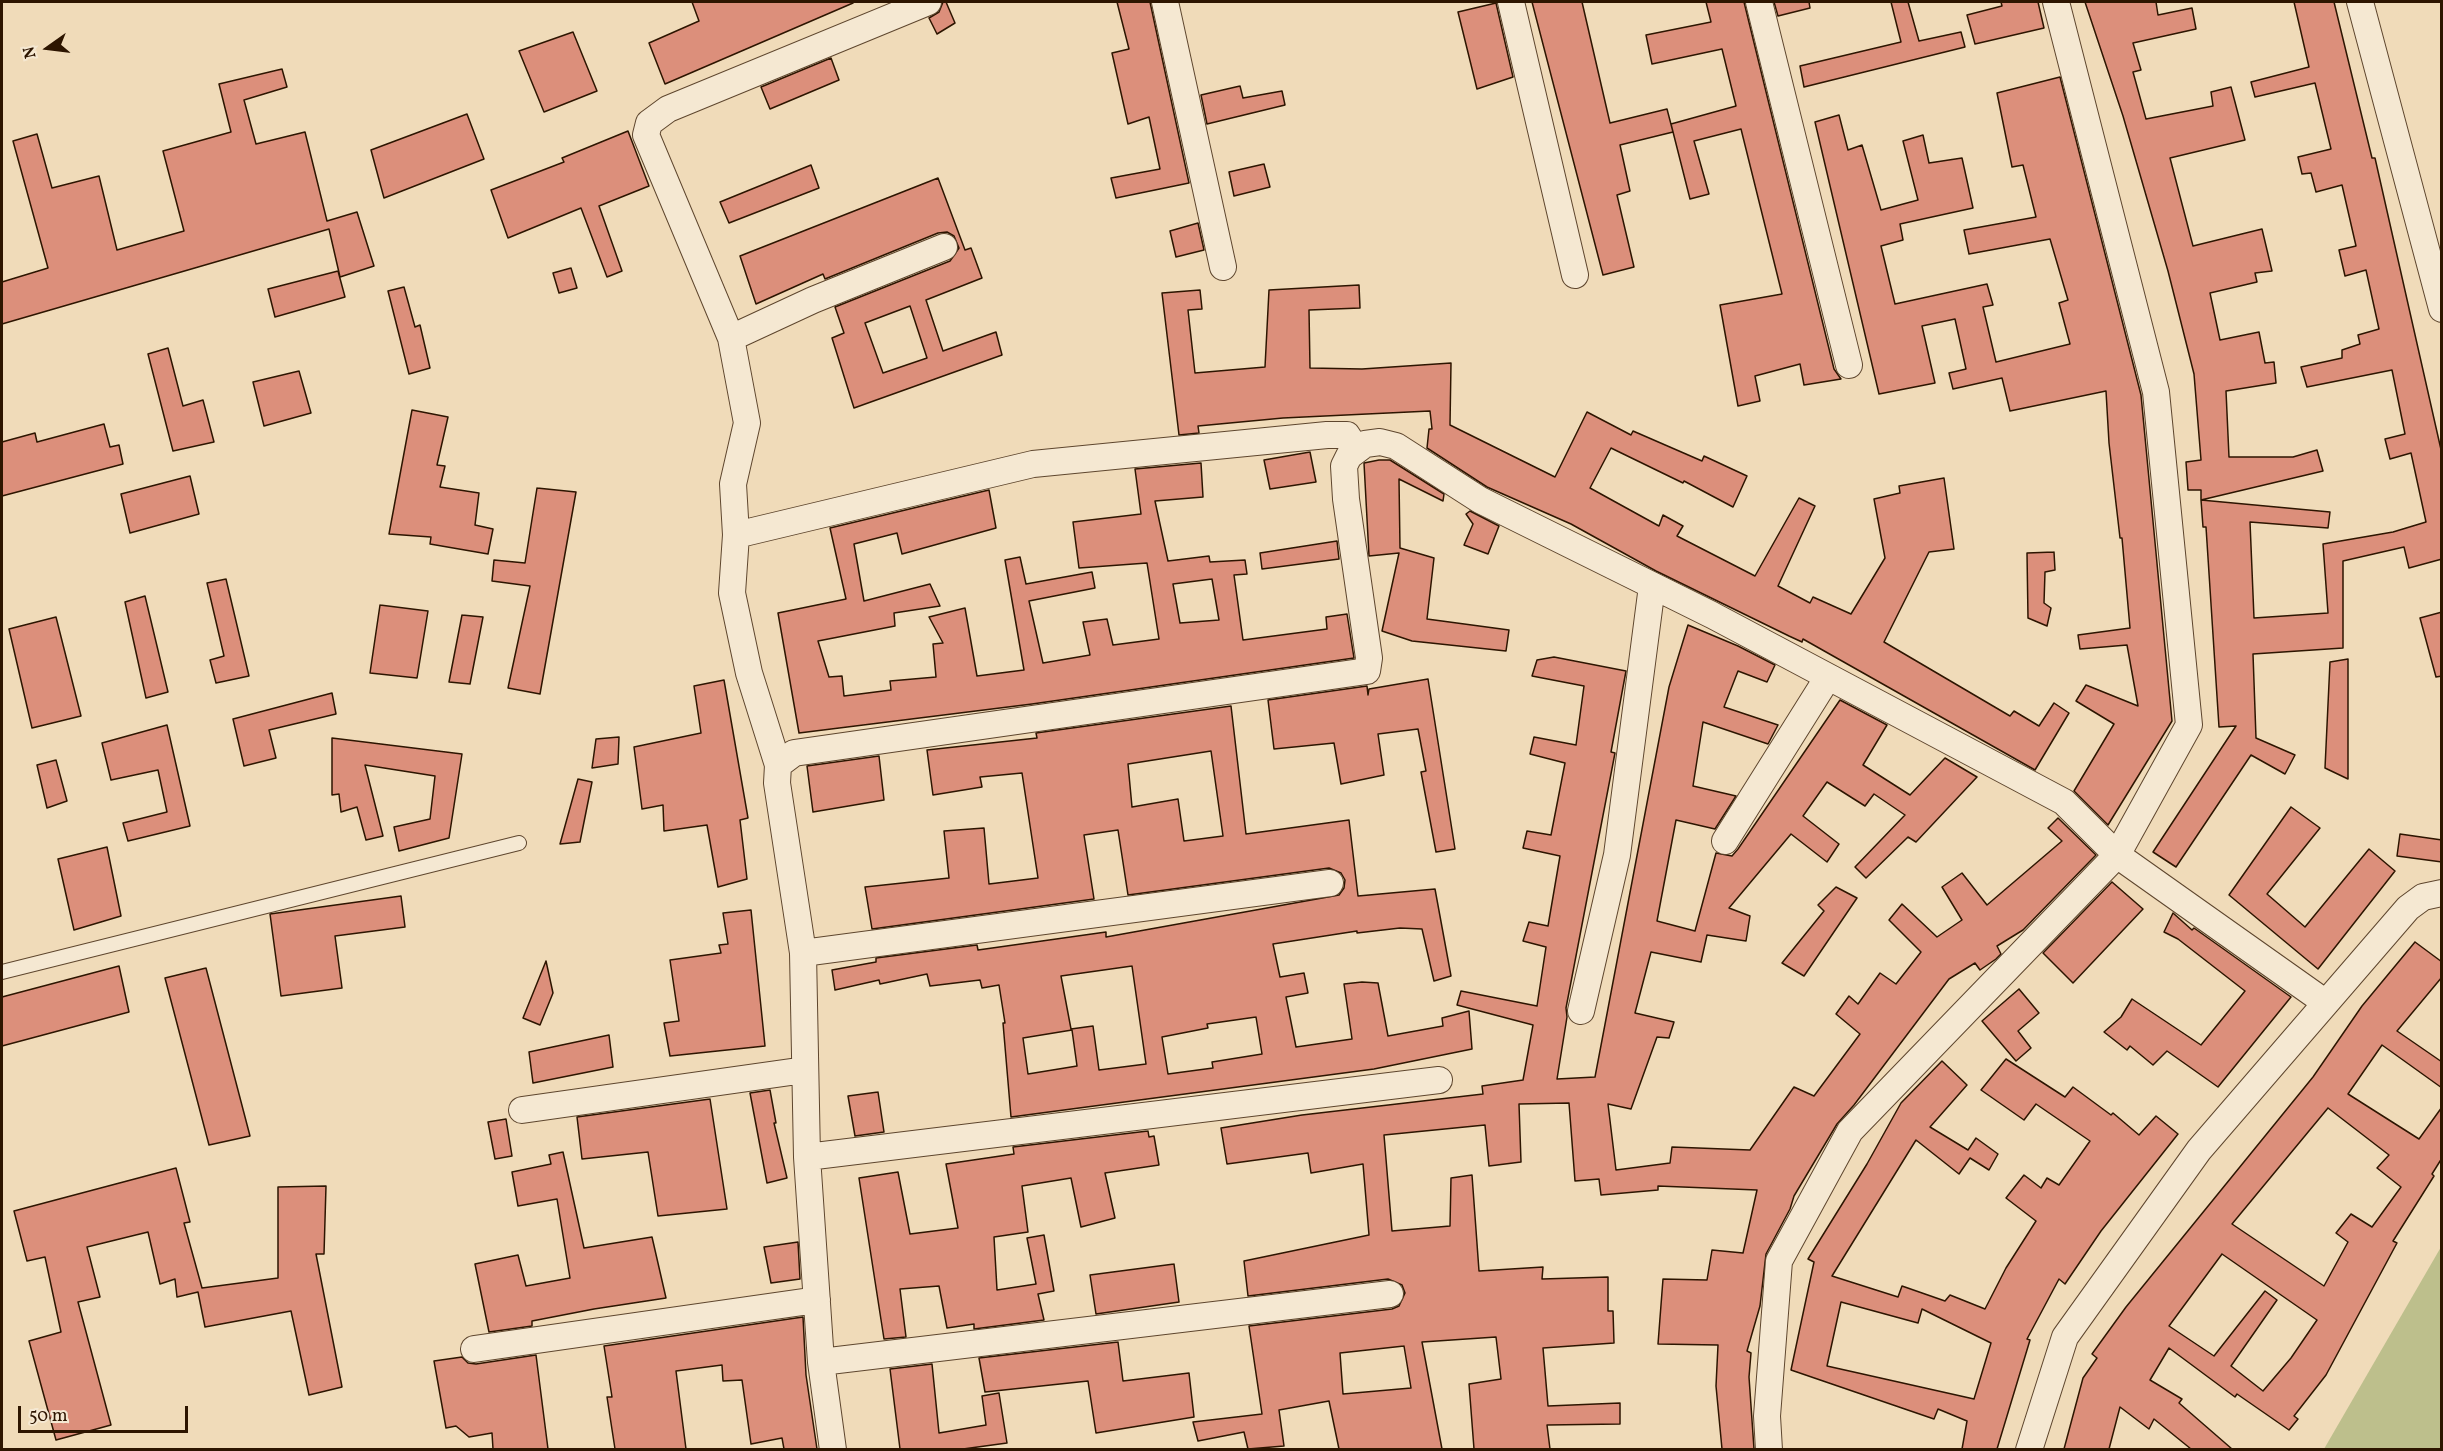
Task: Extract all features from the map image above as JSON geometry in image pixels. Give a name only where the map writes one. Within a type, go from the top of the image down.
[{"type":"street","points":[[833,1449],[821,1362],[807,1157],[803,953],[777,783],[778,765],[749,673],[732,594],[736,535],[733,483],[747,423],[731,338],[646,135],[649,123],[668,109],[928,2]]},
{"type":"street","points":[[1165,2],[1223,267]]},
{"type":"street","points":[[1511,2],[1575,274]]},
{"type":"street","points":[[1759,2],[1849,364]]},
{"type":"street","points":[[1769,1449],[1767,1416],[1779,1261],[1850,1131],[2117,855],[2189,724],[2156,392],[2056,2]]},
{"type":"street","points":[[2360,2],[2442,309]]},
{"type":"street","points":[[731,338],[813,300],[944,247]]},
{"type":"street","points":[[736,535],[1033,464],[1327,435],[1347,435],[1356,449]]},
{"type":"street","points":[[778,765],[794,753],[1367,671],[1369,658],[1346,499],[1344,466],[1356,449],[1365,444],[1380,442],[1396,446],[1480,500],[1828,677],[2064,802],[2117,855],[2326,1003]]},
{"type":"street","points":[[1581,1011],[1617,855],[1652,586]]},
{"type":"street","points":[[1725,841],[1828,677]]},
{"type":"street","points":[[803,953],[1330,883]]},
{"type":"street","points":[[2028,1449],[2065,1337],[2199,1150],[2408,908],[2423,897],[2442,893]]},
{"type":"street","points":[[522,1110],[805,1070]]},
{"type":"street","points":[[807,1157],[1439,1080]]},
{"type":"street","points":[[821,1362],[1390,1294]]},
{"type":"street","points":[[474,1349],[817,1300]]},
{"type":"lane","points":[[2,972],[519,843]]},
{"type":"green space","points":[[2441,1247],[2441,1449],[2324,1449]]},
{"type":"building","points":[[692,2],[853,3],[665,84],[649,43],[699,21]]},
{"type":"building","points":[[943,2],[946,2],[955,23],[937,34],[929,18],[939,12]]},
{"type":"building","points":[[1117,2],[1150,2],[1189,183],[1116,198],[1111,178],[1160,169],[1149,117],[1128,124],[1112,53],[1129,49]]},
{"type":"building","points":[[1532,2],[1582,2],[1610,123],[1667,109],[1673,132],[1620,145],[1630,191],[1617,195],[1634,267],[1603,275]]},
{"type":"building","points":[[1706,2],[1744,2],[1834,369],[1841,379],[1804,385],[1800,364],[1755,376],[1760,401],[1738,406],[1720,305],[1782,294],[1741,129],[1694,141],[1709,194],[1690,199],[1671,124],[1736,106],[1722,49],[1652,64],[1646,35],[1711,22]]},
{"type":"building","points":[[1774,2],[1809,2],[1810,8],[1778,16]]},
{"type":"building","points":[[1891,2],[1908,2],[1919,41],[1961,32],[1965,47],[1804,87],[1800,66],[1901,42]]},
{"type":"building","points":[[2001,2],[2038,2],[2044,28],[1975,44],[1967,15],[2002,6]]},
{"type":"building","points":[[2085,2],[2156,2],[2158,15],[2192,8],[2196,29],[2133,43],[2141,70],[2133,72],[2146,119],[2213,106],[2211,92],[2231,87],[2245,140],[2170,158],[2193,246],[2262,229],[2272,271],[2255,273],[2257,282],[2210,293],[2220,340],[2259,332],[2265,363],[2274,362],[2276,383],[2226,391],[2229,457],[2293,457],[2317,450],[2323,471],[2201,500],[2201,490],[2188,490],[2186,462],[2201,460],[2194,374],[2168,271],[2123,116]]},
{"type":"building","points":[[2294,2],[2334,2],[2372,158],[2375,158],[2442,454],[2442,559],[2409,568],[2404,547],[2343,561],[2343,648],[2253,654],[2256,738],[2295,755],[2285,774],[2251,755],[2176,867],[2153,852],[2236,726],[2219,727],[2206,527],[2203,527],[2201,500],[2330,512],[2328,528],[2250,522],[2254,618],[2328,613],[2323,544],[2393,532],[2426,522],[2411,453],[2390,459],[2385,439],[2405,434],[2392,370],[2307,387],[2301,367],[2342,358],[2342,350],[2360,344],[2358,335],[2379,329],[2366,270],[2345,276],[2339,250],[2356,246],[2342,185],[2316,192],[2311,173],[2302,174],[2298,157],[2331,149],[2315,83],[2255,97],[2251,82],[2309,67]]},
{"type":"building","points":[[1496,3],[1513,77],[1477,89],[1458,12]]},
{"type":"building","points":[[573,32],[597,91],[544,112],[519,51]]},
{"type":"building","points":[[831,58],[839,80],[770,109],[761,87]]},
{"type":"building","points":[[282,69],[287,87],[244,100],[256,144],[305,132],[327,221],[357,212],[374,266],[340,277],[329,229],[2,324],[2,282],[48,268],[13,141],[37,134],[52,188],[99,176],[117,250],[184,231],[163,151],[231,132],[219,84]]},
{"type":"building","points":[[2060,77],[2141,395],[2172,721],[2108,825],[2074,791],[2114,724],[2076,701],[2086,685],[2138,706],[2127,645],[2080,649],[2078,635],[2130,628],[2122,538],[2120,538],[2109,443],[2106,391],[2010,411],[2002,378],[1953,389],[1949,373],[1966,369],[1955,319],[1922,326],[1935,383],[1879,394],[1815,122],[1839,115],[1848,150],[1862,145],[1881,210],[1918,200],[1903,141],[1923,135],[1929,163],[1962,158],[1973,208],[1900,224],[1903,240],[1881,246],[1895,304],[1987,284],[1993,305],[1983,307],[1996,362],[2070,344],[2059,303],[2068,300],[2050,239],[1969,254],[1964,230],[2036,217],[2023,165],[2012,167],[1997,93]]},
{"type":"building","points":[[1240,86],[1243,98],[1282,91],[1285,105],[1207,124],[1201,95]]},
{"type":"building","points":[[467,114],[484,159],[384,198],[371,150]]},
{"type":"building","points":[[628,131],[649,186],[599,206],[622,271],[607,277],[581,208],[508,238],[491,190],[564,162],[562,158]]},
{"type":"building","points":[[1264,164],[1270,187],[1234,196],[1229,172]]},
{"type":"building","points":[[811,165],[819,188],[729,223],[720,202]]},
{"type":"building","points":[[938,178],[965,250],[971,248],[982,278],[926,300],[943,351],[996,332],[1002,355],[854,408],[832,338],[844,333],[835,307],[950,261],[959,248],[954,236],[947,232],[938,233],[825,279],[823,274],[756,304],[740,256]],"holes":[[[910,306],[927,358],[883,373],[865,323]]]},
{"type":"building","points":[[1198,223],[1204,250],[1176,257],[1170,231]]},
{"type":"building","points":[[571,268],[577,288],[559,293],[553,273]]},
{"type":"building","points":[[338,271],[345,297],[275,317],[268,289]]},
{"type":"building","points":[[1359,285],[1360,308],[1309,310],[1310,368],[1362,369],[1451,363],[1450,425],[1555,477],[1587,412],[1631,435],[1633,431],[1702,461],[1704,456],[1747,476],[1733,507],[1684,481],[1683,483],[1611,448],[1590,488],[1659,526],[1663,515],[1683,526],[1677,536],[1755,576],[1799,498],[1815,506],[1778,586],[1810,603],[1813,597],[1851,614],[1885,558],[1874,499],[1900,493],[1899,486],[1944,478],[1954,549],[1929,552],[1884,642],[2010,716],[2014,711],[2039,726],[2054,703],[2069,713],[2035,770],[1803,639],[1802,642],[1789,636],[1656,571],[1571,524],[1487,487],[1427,448],[1429,429],[1432,429],[1430,411],[1283,418],[1198,426],[1199,433],[1179,435],[1162,293],[1200,290],[1202,309],[1188,310],[1195,373],[1265,367],[1269,290]]},
{"type":"building","points":[[404,287],[415,327],[420,325],[430,368],[409,374],[388,291]]},
{"type":"building","points":[[168,348],[183,406],[203,400],[214,442],[173,451],[148,354]]},
{"type":"building","points":[[299,371],[311,413],[264,426],[253,382]]},
{"type":"building","points":[[412,410],[448,417],[437,465],[445,466],[440,487],[479,493],[475,525],[493,529],[488,554],[430,544],[431,537],[389,534]]},
{"type":"building","points":[[104,424],[110,447],[119,445],[123,464],[2,496],[2,442],[35,433],[37,442]]},
{"type":"building","points":[[1310,452],[1316,482],[1270,489],[1264,460]]},
{"type":"building","points":[[1390,460],[1444,494],[1443,501],[1399,479],[1400,548],[1434,558],[1427,619],[1509,630],[1506,651],[1412,641],[1382,631],[1399,553],[1369,556],[1364,463]]},
{"type":"building","points":[[1201,463],[1203,497],[1155,501],[1168,561],[1209,556],[1210,562],[1245,560],[1247,574],[1234,575],[1243,640],[1327,629],[1326,617],[1347,614],[1354,658],[1032,704],[799,733],[778,613],[846,599],[830,528],[989,490],[996,528],[902,554],[897,533],[854,544],[864,601],[930,584],[940,606],[894,613],[895,626],[818,641],[829,677],[842,676],[844,696],[891,690],[890,681],[936,677],[933,644],[943,643],[929,617],[965,608],[977,676],[1024,670],[1005,560],[1020,557],[1026,584],[1092,572],[1095,588],[1029,601],[1043,663],[1090,655],[1083,622],[1107,619],[1113,645],[1159,639],[1147,563],[1079,568],[1073,522],[1141,514],[1135,469]],"holes":[[[1212,579],[1219,620],[1180,623],[1173,584]]]},
{"type":"building","points":[[190,476],[199,514],[130,533],[121,494]]},
{"type":"building","points":[[537,488],[576,492],[540,694],[508,688],[530,586],[492,581],[494,560],[525,563]]},
{"type":"building","points":[[1470,511],[1499,526],[1488,554],[1464,545],[1473,524],[1466,514]]},
{"type":"building","points":[[1337,541],[1339,559],[1262,569],[1260,553]]},
{"type":"building","points":[[2054,552],[2055,570],[2045,572],[2044,603],[2051,608],[2047,626],[2028,618],[2027,553]]},
{"type":"building","points":[[226,579],[249,676],[216,683],[210,660],[224,656],[207,583]]},
{"type":"building","points":[[145,596],[168,692],[146,698],[125,602]]},
{"type":"building","points":[[380,605],[428,611],[417,678],[370,673]]},
{"type":"building","points":[[2442,612],[2442,676],[2436,677],[2420,618]]},
{"type":"building","points":[[462,615],[483,617],[470,684],[449,682]]},
{"type":"building","points":[[56,617],[81,716],[32,728],[9,629]]},
{"type":"building","points":[[1688,625],[1738,646],[1775,665],[1767,682],[1738,671],[1724,707],[1778,725],[1768,744],[1703,722],[1693,786],[1736,796],[1715,829],[1676,820],[1657,921],[1695,931],[1716,853],[1732,856],[1738,849],[1840,700],[1887,725],[1863,765],[1910,795],[1945,758],[1977,777],[1916,842],[1908,837],[1866,878],[1855,867],[1905,815],[1874,794],[1865,806],[1827,782],[1803,816],[1839,844],[1827,862],[1791,834],[1729,908],[1750,916],[1746,941],[1707,935],[1701,962],[1651,952],[1635,1013],[1674,1022],[1669,1038],[1657,1037],[1631,1109],[1608,1104],[1616,1170],[1670,1163],[1672,1147],[1750,1150],[1794,1087],[1814,1096],[1860,1034],[1836,1014],[1849,996],[1858,1004],[1880,973],[1896,984],[1921,952],[1889,920],[1902,904],[1937,937],[1962,920],[1942,887],[1962,873],[1987,905],[2062,841],[2048,828],[2058,818],[2096,855],[2023,930],[1997,946],[2001,954],[1996,959],[1980,970],[1975,963],[1949,979],[1854,1105],[1837,1124],[1794,1196],[1790,1209],[1766,1254],[1760,1306],[1747,1351],[1751,1353],[1749,1377],[1754,1449],[1722,1449],[1716,1386],[1718,1345],[1658,1344],[1663,1279],[1707,1280],[1712,1250],[1743,1253],[1757,1190],[1658,1186],[1658,1190],[1601,1195],[1599,1179],[1575,1181],[1569,1103],[1519,1104],[1521,1162],[1489,1166],[1485,1125],[1384,1135],[1392,1231],[1450,1226],[1451,1178],[1472,1175],[1479,1271],[1543,1267],[1542,1279],[1608,1277],[1608,1311],[1613,1311],[1614,1343],[1543,1348],[1548,1406],[1620,1403],[1620,1424],[1547,1425],[1550,1449],[1474,1449],[1469,1384],[1501,1379],[1496,1337],[1422,1342],[1442,1449],[1339,1449],[1329,1401],[1279,1410],[1284,1446],[1248,1449],[1244,1432],[1198,1441],[1193,1422],[1262,1414],[1249,1326],[1392,1309],[1399,1306],[1405,1293],[1402,1285],[1388,1279],[1248,1296],[1244,1261],[1369,1235],[1363,1164],[1311,1173],[1308,1153],[1227,1164],[1221,1128],[1302,1115],[1483,1094],[1482,1086],[1523,1080],[1533,1025],[1457,1005],[1461,991],[1537,1006],[1546,947],[1523,941],[1529,922],[1548,926],[1560,856],[1523,848],[1527,831],[1551,835],[1565,763],[1530,754],[1534,737],[1576,745],[1584,686],[1532,676],[1537,660],[1554,657],[1626,671],[1611,752],[1615,753],[1566,1008],[1567,1017],[1557,1079],[1595,1077],[1669,687]],"holes":[[[1404,1346],[1411,1388],[1343,1394],[1340,1353]]]},
{"type":"building","points":[[2348,659],[2348,779],[2325,768],[2330,662]]},
{"type":"building","points":[[1428,679],[1455,849],[1436,852],[1421,772],[1426,771],[1418,729],[1378,734],[1384,775],[1341,784],[1334,743],[1274,749],[1268,700],[1367,686],[1368,695],[1369,689]]},
{"type":"building","points":[[724,680],[748,818],[740,820],[747,879],[718,887],[707,825],[664,831],[663,805],[642,809],[634,747],[701,733],[694,686]]},
{"type":"building","points":[[332,693],[336,714],[269,730],[276,758],[244,766],[233,719]]},
{"type":"building","points":[[1231,706],[1246,834],[1349,820],[1358,896],[1435,889],[1451,976],[1434,981],[1422,929],[1400,928],[1357,933],[1357,931],[1273,944],[1280,977],[1304,973],[1308,993],[1286,997],[1296,1047],[1352,1039],[1344,984],[1362,982],[1378,983],[1388,1036],[1443,1026],[1442,1018],[1469,1011],[1472,1049],[1374,1069],[1011,1117],[1003,1023],[1005,1023],[999,985],[982,988],[980,980],[930,986],[927,974],[880,984],[879,980],[835,990],[832,970],[876,962],[876,958],[977,945],[978,950],[1106,932],[1106,937],[1339,895],[1344,888],[1345,880],[1341,873],[1329,868],[1128,895],[1118,830],[1084,835],[1094,899],[872,929],[865,887],[949,878],[944,831],[984,828],[989,884],[1038,878],[1022,773],[980,777],[982,787],[933,795],[927,750],[1037,738],[1036,733]],"holes":[[[1211,751],[1223,836],[1184,841],[1178,799],[1132,807],[1128,764]],[[1132,966],[1146,1064],[1099,1070],[1093,1026],[1071,1029],[1061,976]],[[1256,1017],[1262,1054],[1212,1062],[1213,1068],[1168,1074],[1162,1037],[1208,1028],[1207,1024]],[[1072,1030],[1077,1066],[1028,1074],[1023,1038]]]},
{"type":"building","points":[[167,725],[190,826],[128,841],[123,823],[167,812],[158,770],[111,780],[102,743]]},
{"type":"building","points":[[619,737],[618,764],[592,768],[596,739]]},
{"type":"building","points":[[332,738],[462,754],[449,838],[399,851],[394,827],[430,819],[435,776],[365,765],[383,836],[366,840],[357,807],[341,812],[339,794],[332,795]]},
{"type":"building","points":[[879,756],[884,800],[813,812],[807,766]]},
{"type":"building","points":[[56,760],[67,801],[47,808],[37,765]]},
{"type":"building","points":[[578,779],[592,782],[580,842],[560,844]]},
{"type":"building","points":[[2291,807],[2320,828],[2267,894],[2305,927],[2369,849],[2395,871],[2318,969],[2229,895]]},
{"type":"building","points":[[2400,834],[2442,840],[2442,862],[2397,856]]},
{"type":"building","points":[[107,847],[121,916],[74,930],[58,859]]},
{"type":"building","points":[[2112,882],[2143,909],[2073,983],[2043,953]]},
{"type":"building","points":[[1836,887],[1857,898],[1804,976],[1782,963],[1824,911],[1818,905]]},
{"type":"building","points":[[401,896],[405,927],[335,936],[342,988],[281,996],[270,914]]},
{"type":"building","points":[[751,910],[765,1046],[670,1056],[664,1023],[679,1021],[670,960],[721,953],[719,945],[728,944],[723,913]]},
{"type":"building","points":[[2173,913],[2192,930],[2194,928],[2291,997],[2218,1087],[2167,1051],[2153,1065],[2130,1046],[2127,1050],[2104,1032],[2121,1017],[2132,999],[2201,1045],[2245,991],[2178,939],[2164,932]]},
{"type":"building","points":[[2415,942],[2442,962],[2442,977],[2397,1031],[2442,1062],[2442,1088],[2382,1045],[2348,1094],[2419,1139],[2442,1107],[2442,1158],[2432,1174],[2434,1176],[2393,1241],[2397,1243],[2326,1375],[2294,1416],[2298,1419],[2289,1430],[2237,1394],[2235,1397],[2169,1348],[2150,1380],[2182,1399],[2179,1403],[2232,1449],[2191,1449],[2154,1419],[2149,1429],[2120,1407],[2109,1449],[2064,1449],[2083,1378],[2097,1358],[2092,1354],[2126,1307],[2313,1077],[2362,1006]],"holes":[[[2328,1108],[2389,1155],[2377,1168],[2401,1187],[2372,1227],[2351,1214],[2336,1233],[2348,1242],[2324,1286],[2232,1224]],[[2222,1254],[2317,1320],[2291,1358],[2263,1391],[2231,1366],[2277,1300],[2265,1291],[2214,1356],[2169,1326]]]},
{"type":"building","points":[[546,961],[553,993],[540,1025],[523,1018]]},
{"type":"building","points":[[119,966],[129,1012],[2,1046],[2,997]]},
{"type":"building","points":[[206,968],[250,1136],[209,1145],[165,978]]},
{"type":"building","points":[[2019,989],[2039,1013],[2018,1031],[2031,1048],[2016,1061],[1982,1021]]},
{"type":"building","points":[[609,1035],[613,1067],[533,1083],[529,1052]]},
{"type":"building","points":[[2006,1059],[2065,1097],[2073,1087],[2111,1115],[2113,1113],[2139,1135],[2156,1116],[2178,1134],[2101,1231],[2065,1284],[2059,1279],[2027,1339],[2030,1340],[1997,1449],[1962,1449],[1967,1421],[1938,1409],[1934,1419],[1791,1370],[1814,1262],[1808,1259],[1867,1164],[1901,1103],[1942,1061],[1967,1085],[1930,1127],[1968,1150],[1976,1138],[1998,1154],[1989,1170],[1970,1158],[1959,1174],[1916,1140],[1832,1276],[1898,1297],[1902,1286],[1945,1301],[1950,1295],[1985,1309],[2006,1268],[2036,1221],[2006,1198],[2024,1175],[2041,1188],[2047,1178],[2059,1185],[2090,1141],[2036,1104],[2024,1120],[1981,1090]],"holes":[[[1841,1302],[1918,1323],[1922,1309],[1991,1343],[1974,1399],[1827,1366]]]},
{"type":"building","points":[[770,1090],[776,1123],[774,1123],[787,1178],[767,1183],[750,1093]]},
{"type":"building","points":[[878,1092],[884,1132],[855,1136],[848,1096]]},
{"type":"building","points":[[710,1099],[727,1209],[658,1216],[648,1152],[582,1159],[577,1117]]},
{"type":"building","points":[[506,1119],[512,1156],[495,1159],[488,1122]]},
{"type":"building","points":[[1148,1131],[1149,1137],[1154,1136],[1159,1165],[1105,1173],[1115,1218],[1081,1227],[1071,1178],[1022,1186],[1028,1232],[994,1237],[997,1290],[1036,1284],[1027,1238],[1044,1235],[1054,1291],[1038,1294],[1044,1320],[974,1329],[974,1324],[947,1328],[939,1286],[900,1289],[906,1337],[884,1339],[859,1178],[898,1172],[910,1234],[958,1228],[946,1164],[1014,1154],[1013,1147]]},
{"type":"building","points":[[563,1152],[584,1248],[652,1237],[666,1298],[594,1309],[532,1321],[532,1326],[489,1332],[475,1264],[518,1255],[526,1286],[570,1278],[557,1199],[518,1206],[512,1172],[551,1164],[549,1155]]},
{"type":"building","points":[[176,1168],[190,1222],[184,1223],[202,1288],[278,1278],[278,1187],[326,1186],[324,1254],[316,1254],[342,1387],[309,1395],[291,1311],[205,1327],[198,1292],[177,1297],[175,1279],[160,1284],[148,1232],[87,1247],[100,1297],[78,1302],[111,1425],[56,1440],[29,1341],[61,1332],[45,1257],[27,1261],[14,1211]]},
{"type":"building","points":[[798,1242],[800,1279],[771,1283],[764,1247]]},
{"type":"building","points":[[1174,1264],[1179,1302],[1096,1314],[1090,1275]]},
{"type":"building","points":[[803,1317],[806,1375],[817,1449],[784,1449],[782,1438],[751,1444],[742,1380],[723,1381],[722,1365],[676,1371],[686,1449],[615,1449],[607,1397],[612,1397],[604,1346]]},
{"type":"building","points":[[1118,1342],[1123,1381],[1189,1373],[1194,1417],[1096,1433],[1088,1381],[985,1392],[979,1358]]},
{"type":"building","points":[[536,1355],[548,1449],[493,1449],[492,1433],[469,1437],[456,1426],[446,1428],[434,1361],[462,1357],[468,1363],[476,1364]]},
{"type":"building","points":[[932,1364],[939,1433],[986,1425],[982,1396],[999,1393],[1007,1443],[963,1449],[900,1449],[890,1369]]}]
